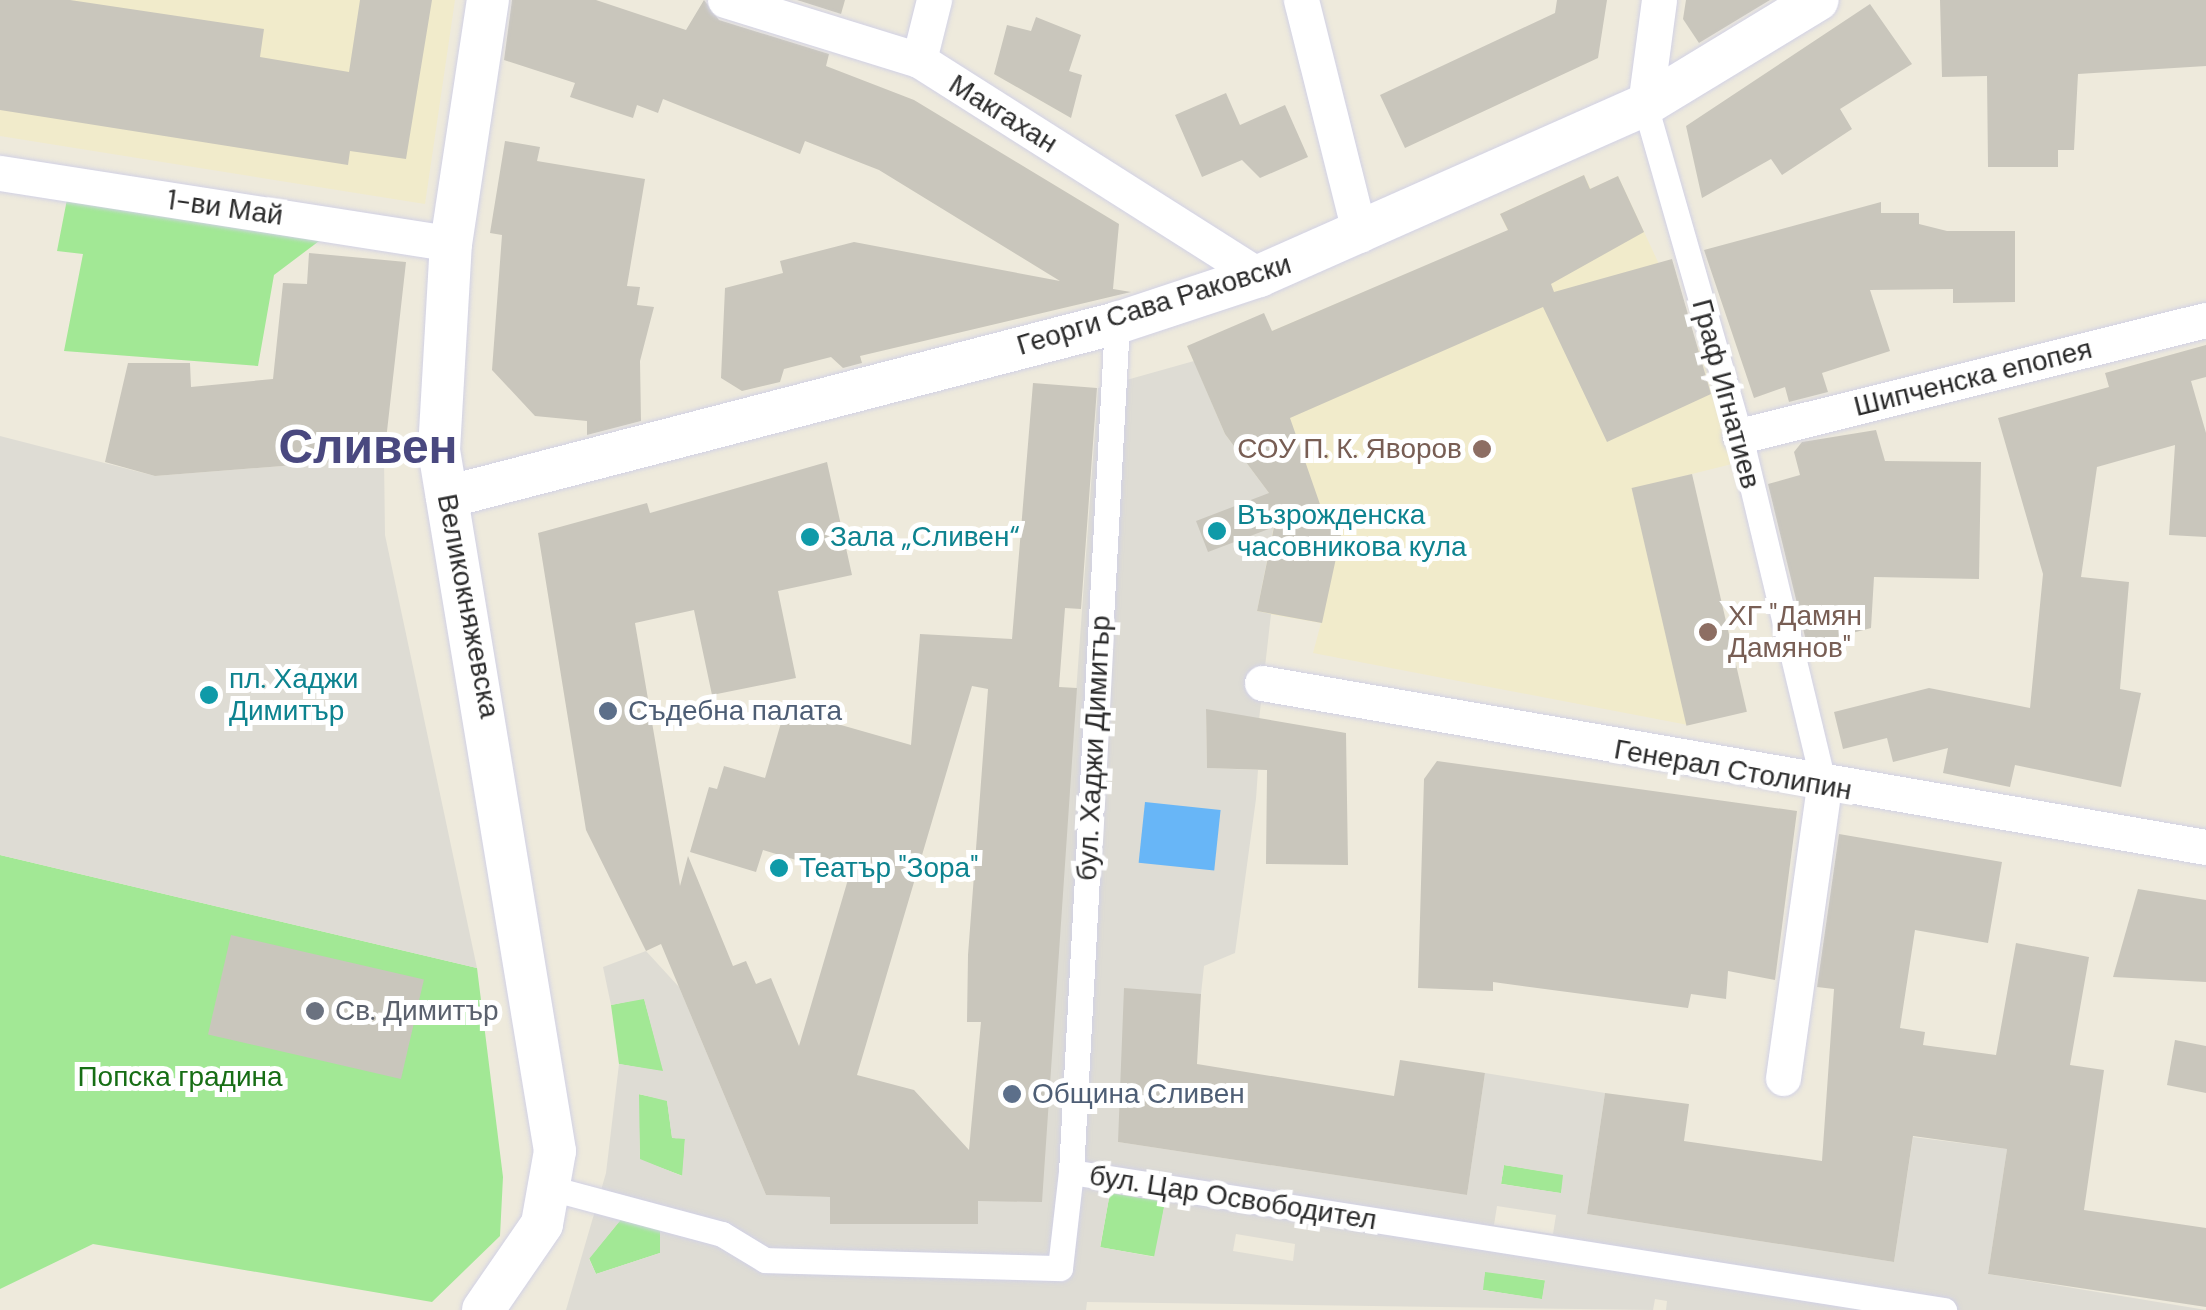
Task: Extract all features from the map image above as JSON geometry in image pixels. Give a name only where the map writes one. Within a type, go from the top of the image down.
[{"type":"street","name":"Великокняжевска","points":[[488,0],[451,244],[438,394],[447,496],[555,1170]]},
{"type":"street","name":"Макгахан","points":[[725,0],[919,60],[1259,276]]},
{"type":"street","points":[[919,60],[934,0]]},
{"type":"street","points":[[1301,0],[1360,235]]},
{"type":"street","name":"Граф Игнатиев","points":[[1659,0],[1645,105],[1740,436],[1824,788]]},
{"type":"street","name":"Георги Сава Раковски","points":[[447,496],[1117,323],[1259,276],[1360,235],[1645,105],[1818,0]]},
{"type":"street","name":"1-ви Май","points":[[0,173],[451,244]]},
{"type":"street","name":"Шипченска епопея","points":[[1740,436],[2206,320]]},
{"type":"street","name":"бул. Хаджи Димитър","points":[[1071,1172],[1117,323]]},
{"type":"street","name":"Генерал Столипин","points":[[1262,683],[1824,788],[2206,847]]},
{"type":"street","points":[[1783,1078],[1824,788]]},
{"type":"street","points":[[483,1310],[522,1258],[555,1170]]},
{"type":"street","name":"бул. Цар Освободител","points":[[555,1170],[722,1234],[765,1260],[1060,1268],[1071,1172],[1899,1307],[1944,1310]]},
{"type":"shaded area","points":[[0,0],[455,0],[425,204],[0,136]]},
{"type":"shaded area","name":"СОУ П. К. Яворов","points":[[1584,175],[1591,189],[1618,176],[1718,391],[1732,464],[1632,489],[1688,725],[1313,653],[1321,623],[1257,612],[1278,505],[1225,434],[1187,346],[1272,331],[1508,231],[1500,214]]},
{"type":"shaded area","points":[[1194,361],[1225,434],[1278,505],[1257,611],[1271,614],[1259,720],[1206,710],[1207,768],[1258,770],[1235,953],[1204,966],[1201,994],[1118,1142],[1467,1195],[1485,1073],[1605,1093],[1587,1214],[1894,1262],[1913,1137],[2007,1149],[1988,1274],[2206,1310],[1666,1310],[1667,1301],[1655,1299],[1653,1310],[1087,1302],[1086,1310],[566,1310],[606,1173],[619,1064],[663,1071],[644,999],[611,1005],[603,967],[646,951],[679,987],[766,1195],[978,1201],[1054,999],[1098,388]],"holes":[[[639,1094],[667,1101],[672,1138],[685,1139],[682,1176],[640,1159]],[[1504,1165],[1563,1175],[1561,1193],[1501,1184]],[[1110,1193],[1165,1202],[1154,1257],[1100,1247]],[[1497,1206],[1556,1215],[1553,1234],[1494,1225]],[[623,1217],[660,1229],[660,1253],[596,1274],[589,1259]],[[1236,1234],[1295,1244],[1293,1261],[1233,1251]],[[1485,1272],[1545,1280],[1542,1299],[1483,1290]]]},
{"type":"shaded area","name":"пл. Хаджи Димитър","points":[[0,436],[155,476],[384,458],[385,535],[477,968],[0,855]]},
{"type":"green space","points":[[70,184],[339,226],[274,275],[258,366],[64,351],[83,254],[57,251]]},
{"type":"green space","name":"Попска градина","points":[[0,855],[477,968],[503,1177],[500,1236],[432,1302],[93,1244],[0,1289]]},
{"type":"green space","points":[[644,998],[664,1072],[619,1064],[611,1005]]},
{"type":"green space","points":[[638,1094],[667,1100],[672,1137],[685,1138],[683,1176],[640,1160]]},
{"type":"green space","points":[[1504,1165],[1564,1175],[1561,1193],[1501,1184]]},
{"type":"green space","points":[[1110,1192],[1165,1202],[1155,1257],[1100,1247]]},
{"type":"green space","points":[[623,1217],[661,1229],[660,1253],[596,1274],[589,1258]]},
{"type":"green space","points":[[1485,1271],[1545,1281],[1542,1299],[1482,1290]]},
{"type":"water","points":[[1145,802],[1221,810],[1214,871],[1139,863]]},
{"type":"building","points":[[0,0],[70,0],[264,29],[260,57],[349,72],[360,0],[432,0],[406,159],[350,151],[348,165],[0,110]]},
{"type":"building","points":[[512,0],[596,0],[686,30],[704,0],[719,20],[829,54],[826,66],[914,100],[1119,224],[1113,289],[1131,292],[860,356],[862,363],[843,368],[831,357],[784,369],[780,382],[742,391],[721,378],[725,288],[783,273],[780,261],[854,242],[1060,281],[879,170],[805,141],[800,154],[663,99],[658,113],[637,105],[633,118],[570,97],[575,83],[504,60]]},
{"type":"building","points":[[797,0],[845,0],[841,14]]},
{"type":"building","points":[[1557,0],[1607,0],[1598,58],[1405,148],[1380,95],[1555,13]]},
{"type":"building","points":[[1686,0],[1770,0],[1699,43],[1683,19]]},
{"type":"building","points":[[1940,0],[2206,0],[2206,66],[2078,74],[2074,150],[2058,150],[2058,167],[1988,167],[1987,76],[1942,77]]},
{"type":"building","points":[[1870,4],[1912,64],[1840,109],[1852,129],[1782,175],[1771,159],[1702,198],[1686,126]]},
{"type":"building","points":[[1036,17],[1081,35],[1069,71],[1082,75],[1071,118],[994,74],[1007,25],[1031,31]]},
{"type":"building","points":[[1226,93],[1240,125],[1285,105],[1308,157],[1260,178],[1242,160],[1202,177],[1175,115]]},
{"type":"building","points":[[505,141],[540,147],[537,161],[645,179],[627,286],[640,287],[637,305],[654,307],[640,361],[641,421],[587,435],[587,421],[535,416],[492,370],[502,235],[490,233]]},
{"type":"building","points":[[1584,175],[1590,189],[1618,176],[1644,232],[1551,284],[1554,292],[1672,259],[1711,394],[1607,442],[1543,307],[1290,418],[1322,510],[1346,512],[1322,623],[1257,611],[1274,527],[1208,552],[1196,521],[1269,493],[1225,434],[1187,346],[1264,313],[1272,331],[1508,230],[1500,214]]},
{"type":"building","points":[[1881,202],[1881,213],[1919,213],[1919,224],[1947,231],[2015,231],[2015,302],[1953,303],[1953,289],[1870,290],[1890,351],[1822,373],[1828,392],[1789,402],[1785,387],[1754,398],[1704,250]]},
{"type":"building","points":[[309,253],[406,262],[384,458],[155,476],[105,462],[128,363],[190,363],[191,387],[273,379],[283,283],[307,284]]},
{"type":"building","points":[[2206,345],[2206,377],[2191,381],[2206,433],[2206,537],[2169,535],[2175,445],[2097,467],[2081,577],[2129,582],[2120,689],[2141,693],[2121,787],[2015,765],[2010,787],[1943,773],[1948,748],[1893,762],[1887,738],[1843,749],[1834,712],[1929,688],[2030,708],[2043,574],[1998,418],[2109,387],[2105,373]]},
{"type":"building","points":[[1033,383],[1097,388],[1081,609],[1065,608],[1059,687],[1077,688],[1042,1202],[978,1201],[978,1224],[830,1224],[830,1197],[766,1195],[661,944],[646,951],[586,830],[538,533],[647,503],[650,513],[827,462],[852,575],[778,591],[796,678],[712,695],[694,610],[635,623],[680,886],[688,856],[733,966],[746,961],[756,984],[771,978],[799,1046],[849,876],[763,850],[756,872],[690,852],[709,787],[717,789],[724,766],[765,778],[785,709],[911,745],[920,634],[1012,639]],"holes":[[[972,686],[988,689],[968,955],[967,1022],[981,1022],[969,1150],[914,1090],[857,1075]]]},
{"type":"building","points":[[1876,430],[1885,461],[1981,462],[1979,579],[1874,577],[1871,628],[1807,645],[1768,484],[1800,475],[1794,452],[1802,442]]},
{"type":"building","points":[[1692,474],[1747,712],[1686,726],[1632,488]]},
{"type":"building","points":[[1206,709],[1346,733],[1348,865],[1266,864],[1267,770],[1207,768]]},
{"type":"building","points":[[1437,761],[1797,811],[1775,980],[1728,971],[1726,999],[1691,994],[1688,1008],[1493,982],[1493,991],[1418,988],[1424,779]]},
{"type":"building","points":[[1839,834],[2002,862],[1988,943],[1915,930],[1900,1028],[1925,1032],[1923,1045],[1996,1055],[2016,943],[2089,957],[2070,1065],[2104,1070],[2084,1210],[2206,1228],[2206,1307],[1988,1274],[2007,1149],[1913,1136],[1894,1262],[1587,1214],[1605,1093],[1689,1104],[1684,1141],[1822,1161],[1834,989],[1817,987]]},
{"type":"building","points":[[2138,889],[2206,900],[2206,982],[2113,977]]},
{"type":"building","name":"Св. Димитър","points":[[231,935],[424,980],[401,1079],[208,1034]]},
{"type":"building","points":[[1124,988],[1201,994],[1197,1064],[1394,1096],[1400,1060],[1485,1073],[1467,1195],[1118,1142]]},
{"type":"building","points":[[2175,1040],[2206,1046],[2206,1093],[2167,1085]]},
{"type":"place","name":"СОУ П. К. Яворов","points":[[1482,449]]},
{"type":"place","name":"Възрожденска часовникова кула","points":[[1217,531]]},
{"type":"place","name":"Зала „Сливен“","points":[[810,537]]},
{"type":"place","name":"ХГ \"Дамян Дамянов\"","points":[[1708,632]]},
{"type":"place","name":"пл. Хаджи Димитър","points":[[209,695]]},
{"type":"place","name":"Съдебна палата","points":[[608,711]]},
{"type":"place","name":"Театър \"Зора\"","points":[[779,868]]},
{"type":"place","name":"Св. Димитър","points":[[315,1011]]},
{"type":"place","name":"Община Сливен","points":[[1012,1094]]},
{"type":"district","name":"Сливен","points":[[368,447]]}]
